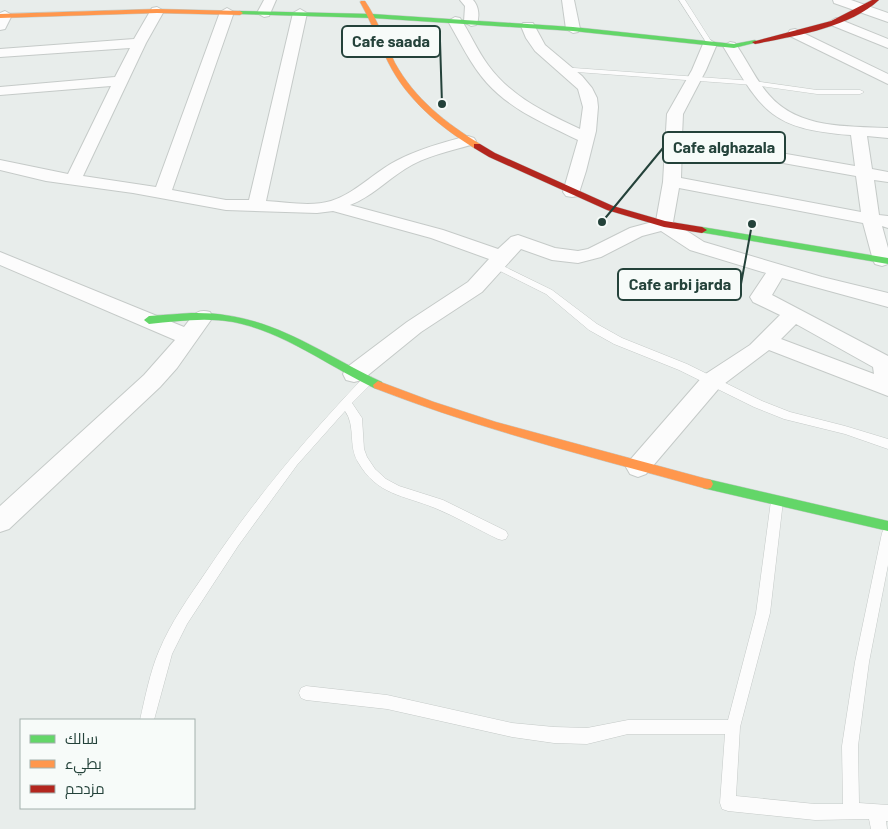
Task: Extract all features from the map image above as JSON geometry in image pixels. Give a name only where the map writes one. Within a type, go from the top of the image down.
[{"type":"street","points":[[264,13],[270,0]]},
{"type":"street","points":[[362,0],[372,16],[392,62],[408,90],[432,115],[468,141],[572,192],[610,208],[664,224],[885,260],[880,220],[864,173],[858,131]]},
{"type":"street","points":[[466,0],[472,10],[471,22]]},
{"type":"street","points":[[568,0],[573,29]]},
{"type":"street","points":[[839,0],[888,18]]},
{"type":"street","points":[[2,19],[158,12],[372,16],[573,29],[730,46],[747,44],[836,22],[862,10],[876,0]]},
{"type":"street","points":[[73,180],[139,43],[158,12]]},
{"type":"street","points":[[162,193],[227,12]]},
{"type":"street","points":[[256,206],[300,14]]},
{"type":"street","points":[[455,21],[468,45],[492,80],[512,98],[586,138]]},
{"type":"street","points":[[836,22],[888,44]]},
{"type":"street","points":[[528,26],[530,36],[537,45],[584,86],[589,98],[590,111],[586,138],[572,192]]},
{"type":"street","points":[[795,33],[888,80]]},
{"type":"street","points":[[0,53],[139,43]]},
{"type":"street","points":[[664,224],[672,182],[675,114],[710,44]]},
{"type":"street","points":[[730,46],[772,107],[790,119],[822,126],[888,133]]},
{"type":"street","points":[[0,91],[121,81]]},
{"type":"street","points":[[673,139],[888,176]]},
{"type":"street","points":[[0,165],[73,180],[162,193],[226,205],[317,208],[333,206],[362,193],[400,165],[420,156],[468,141]]},
{"type":"street","points":[[672,182],[880,220]]},
{"type":"street","points":[[333,206],[437,234],[498,261]]},
{"type":"street","points":[[361,377],[414,327],[461,298],[475,287],[518,241],[560,256],[583,256],[636,232],[664,224],[697,246],[777,271],[888,300]]},
{"type":"street","points":[[0,258],[188,337]]},
{"type":"street","points":[[766,341],[887,388],[883,363],[760,297],[777,271]]},
{"type":"street","points":[[638,467],[712,381],[757,350],[794,314]]},
{"type":"street","points":[[149,320],[203,317],[236,319],[259,326],[361,377],[438,409],[638,467],[888,526]]},
{"type":"street","points":[[0,521],[152,381],[169,363],[203,317]]},
{"type":"lane","points":[[682,0],[710,44]]},
{"type":"lane","points":[[563,69],[754,83],[818,92],[860,92]]},
{"type":"lane","points":[[498,261],[550,292],[604,334],[788,416],[845,430],[888,444]]},
{"type":"lane","points":[[147,719],[165,653],[182,620],[233,542],[293,462],[346,403],[361,377]]},
{"type":"lane","points":[[346,403],[356,418],[358,449],[362,459],[371,472],[382,482],[395,490],[439,504],[502,535]]},
{"type":"lane","points":[[777,501],[763,613],[733,726],[728,804],[815,812],[882,812],[879,829]]},
{"type":"lane","points":[[851,811],[850,746],[862,662],[888,533]]},
{"type":"lane","points":[[306,693],[387,702],[512,730],[554,735],[587,736],[628,727],[733,726]]},
{"type":"traffic: fast","points":[[240,13],[372,16],[573,29],[734,46],[755,42]]},
{"type":"traffic: fast","points":[[702,230],[888,261]]},
{"type":"traffic: fast","points":[[149,320],[212,317],[233,319],[252,324],[290,338],[378,385]]},
{"type":"traffic: fast","points":[[707,484],[888,526]]},
{"type":"traffic: slow","points":[[363,2],[391,61],[407,87],[427,110],[477,146]]},
{"type":"traffic: slow","points":[[0,16],[157,11],[240,13]]},
{"type":"traffic: slow","points":[[378,385],[430,405],[496,426],[707,484]]},
{"type":"traffic: jam","points":[[755,42],[802,32],[833,22],[862,9],[876,0]]},
{"type":"traffic: jam","points":[[477,146],[492,155],[610,208],[664,224],[702,230]]},
{"type":"place","name":"Cafe saada","points":[[442,104]]},
{"type":"place","name":"Cafe alghazala","points":[[602,222]]},
{"type":"place","name":"Cafe arbi jarda","points":[[752,224]]}]
